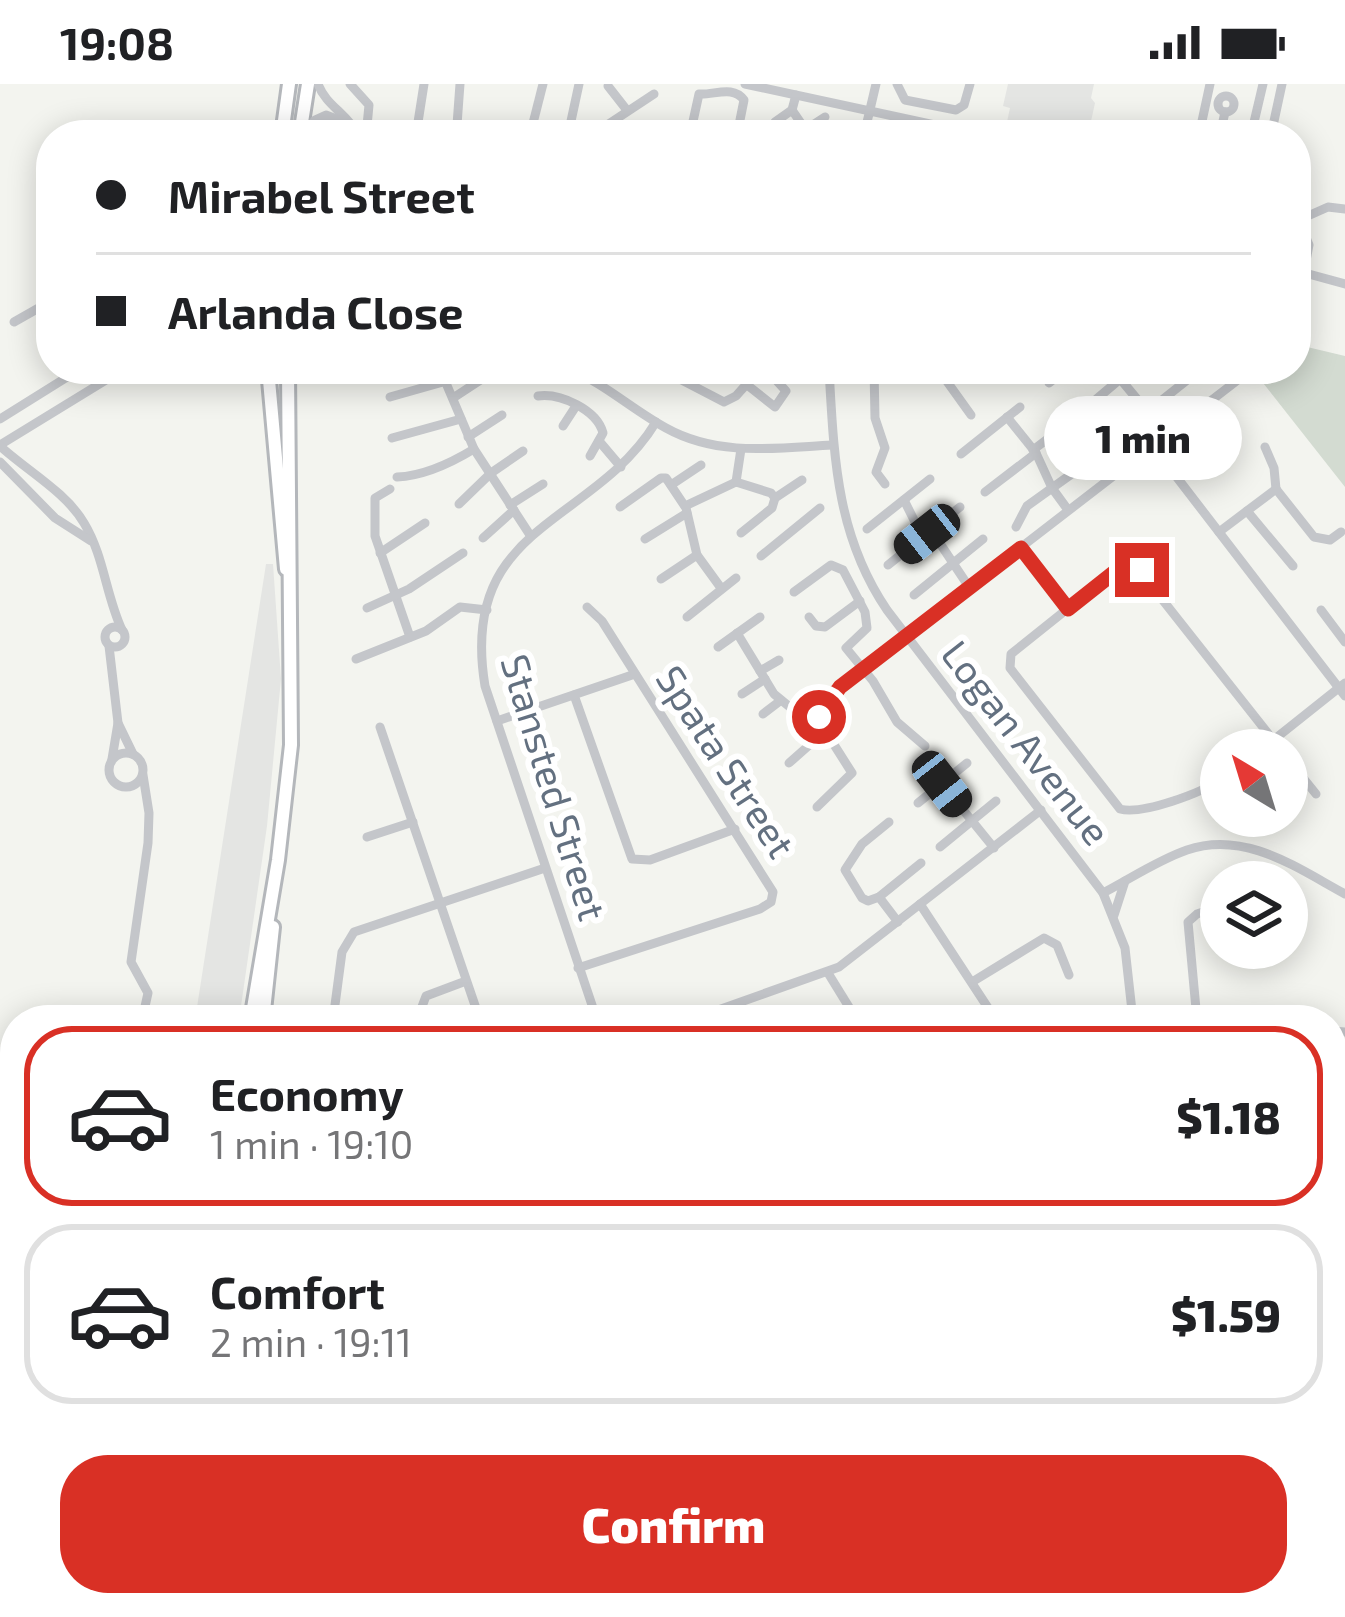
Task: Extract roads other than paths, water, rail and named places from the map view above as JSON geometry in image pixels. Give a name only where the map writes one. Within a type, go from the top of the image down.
[{"type":"main road","points":[[284,120],[289,84]]},
{"type":"main road","points":[[304,120],[308,84]]},
{"type":"main road","points":[[269,384],[291,612]]},
{"type":"main road","points":[[259,1005],[291,745],[288,384]]},
{"type":"main road","points":[[260,1005],[273,930],[278,860]]},
{"type":"street","points":[[318,84],[323,97],[348,120]]},
{"type":"street","points":[[350,84],[369,105],[368,120]]},
{"type":"street","points":[[418,120],[424,84]]},
{"type":"street","points":[[455,120],[460,84]]},
{"type":"street","points":[[534,120],[543,84]]},
{"type":"street","points":[[571,120],[579,84]]},
{"type":"street","points":[[745,84],[914,120]]},
{"type":"street","points":[[868,120],[876,84]]},
{"type":"street","points":[[897,84],[905,100],[959,109],[970,84]]},
{"type":"street","points":[[1210,84],[1222,104],[1221,120]]},
{"type":"street","points":[[1210,120],[1231,84]]},
{"type":"street","points":[[1254,120],[1263,84]]},
{"type":"street","points":[[1274,120],[1282,84]]},
{"type":"street","points":[[608,86],[626,110]]},
{"type":"street","points":[[693,120],[700,89],[741,95],[740,120]]},
{"type":"street","points":[[612,120],[654,94]]},
{"type":"street","points":[[778,120],[792,110],[796,95]]},
{"type":"street","points":[[1222,104],[1256,111]]},
{"type":"street","points":[[924,120],[928,105]]},
{"type":"street","points":[[792,110],[799,120]]},
{"type":"street","points":[[822,120],[826,117]]},
{"type":"street","points":[[1311,210],[1345,208]]},
{"type":"street","points":[[1311,275],[1345,284]]},
{"type":"street","points":[[14,322],[36,310]]},
{"type":"street","points":[[0,417],[54,384]]},
{"type":"street","points":[[92,384],[0,445],[80,517],[107,579],[113,612],[125,639],[114,646]]},
{"type":"street","points":[[390,397],[436,384]]},
{"type":"street","points":[[444,384],[474,449],[530,535]]},
{"type":"street","points":[[453,398],[474,384]]},
{"type":"street","points":[[594,384],[688,438],[741,449],[832,445]]},
{"type":"street","points":[[689,384],[724,402],[746,384],[775,407],[785,391],[778,384]]},
{"type":"street","name":"Logan Avenue","points":[[830,384],[838,498],[853,547],[874,590],[1103,893],[1128,962],[1132,1005]]},
{"type":"street","points":[[874,384],[874,418],[885,448],[876,472],[885,484]]},
{"type":"street","points":[[949,384],[971,415]]},
{"type":"street","points":[[1080,413],[1107,384]]},
{"type":"street","points":[[1125,384],[1166,434]]},
{"type":"street","points":[[1108,443],[1182,384]]},
{"type":"street","points":[[817,807],[855,778],[819,717],[840,687],[1232,384]]},
{"type":"street","points":[[538,396],[558,396],[602,426],[590,456]]},
{"type":"street","points":[[562,426],[576,406]]},
{"type":"street","points":[[961,454],[1020,407]]},
{"type":"street","points":[[468,437],[502,415]]},
{"type":"street","points":[[1007,416],[1035,451],[1068,510]]},
{"type":"street","points":[[392,438],[461,418]]},
{"type":"street","name":"Stansted Street","points":[[592,1005],[497,721],[482,662],[487,610],[501,574],[530,535],[621,467],[656,422]]},
{"type":"street","points":[[985,492],[1062,428]]},
{"type":"street","points":[[599,441],[621,467]]},
{"type":"street","points":[[1152,445],[1343,689],[1297,729]]},
{"type":"street","points":[[1265,447],[1276,489],[1314,537],[1330,540],[1342,532]]},
{"type":"street","points":[[397,477],[453,462],[474,449]]},
{"type":"street","points":[[736,482],[741,449]]},
{"type":"street","points":[[459,504],[490,473],[523,451]]},
{"type":"street","points":[[0,462],[70,530],[91,541]]},
{"type":"street","points":[[671,484],[701,465]]},
{"type":"street","points":[[1016,527],[1027,506],[1073,473]]},
{"type":"street","points":[[620,507],[661,478],[671,484],[686,509],[697,555],[721,587]]},
{"type":"street","points":[[867,529],[930,479]]},
{"type":"street","points":[[740,533],[802,480]]},
{"type":"street","points":[[645,539],[686,509],[736,482],[769,492],[790,530]]},
{"type":"street","points":[[483,538],[543,484]]},
{"type":"street","points":[[390,489],[375,498],[375,531],[410,637]]},
{"type":"street","points":[[1219,532],[1276,489]]},
{"type":"street","points":[[904,500],[919,528],[939,542],[969,587]]},
{"type":"street","points":[[888,565],[960,507]]},
{"type":"street","points":[[761,556],[820,508]]},
{"type":"street","points":[[1247,511],[1293,566]]},
{"type":"street","points":[[380,553],[425,523]]},
{"type":"street","points":[[914,595],[983,539]]},
{"type":"street","points":[[1021,548],[1068,609]]},
{"type":"street","points":[[367,608],[463,553]]},
{"type":"street","points":[[661,579],[697,555]]},
{"type":"street","points":[[794,592],[834,565],[846,573],[867,618],[867,628],[846,648],[897,722],[925,746]]},
{"type":"street","points":[[1200,790],[1136,811],[1115,806],[1008,664],[1015,650],[1121,567],[1138,567],[1264,729]]},
{"type":"street","points":[[687,617],[736,578]]},
{"type":"street","points":[[809,616],[825,627],[860,601]]},
{"type":"street","points":[[356,659],[426,631],[460,607],[487,610]]},
{"type":"street","name":"Spata Street","points":[[578,968],[766,906],[773,897],[772,887],[602,621],[587,607]]},
{"type":"street","points":[[1321,610],[1345,642]]},
{"type":"street","points":[[113,612],[105,638],[114,646]]},
{"type":"street","points":[[718,647],[760,617]]},
{"type":"street","points":[[109,629],[122,630]]},
{"type":"street","points":[[737,633],[779,701],[796,709],[840,687]]},
{"type":"street","points":[[114,646],[118,724],[108,770],[112,781],[123,787],[134,785],[143,775]]},
{"type":"street","points":[[742,694],[779,660]]},
{"type":"street","points":[[497,721],[635,674]]},
{"type":"street","points":[[574,695],[626,849],[634,860],[650,860],[735,829]]},
{"type":"street","points":[[763,714],[779,701]]},
{"type":"street","points":[[118,724],[141,761],[146,801],[148,843],[130,962],[148,993],[145,1005]]},
{"type":"street","points":[[380,727],[475,1005]]},
{"type":"street","points":[[789,763],[824,732]]},
{"type":"street","points":[[112,758],[122,752],[133,754]]},
{"type":"street","points":[[918,802],[967,763]]},
{"type":"street","points":[[942,784],[994,848]]},
{"type":"street","points":[[1308,784],[1316,794]]},
{"type":"street","points":[[134,785],[146,801]]},
{"type":"street","points":[[940,847],[996,801]]},
{"type":"street","points":[[734,1005],[828,973],[1041,810]]},
{"type":"street","points":[[368,836],[413,822]]},
{"type":"street","points":[[889,822],[865,841],[845,870],[862,898],[879,898],[921,863]]},
{"type":"street","points":[[1103,893],[1188,850],[1225,844],[1259,850],[1345,894]]},
{"type":"street","points":[[335,1005],[346,939],[359,929],[545,868]]},
{"type":"street","points":[[1114,915],[1126,881]]},
{"type":"street","points":[[879,898],[898,922]]},
{"type":"street","points":[[920,904],[987,1005]]},
{"type":"street","points":[[1196,1005],[1188,922],[1200,913]]},
{"type":"street","points":[[972,982],[1044,938],[1058,945],[1070,975]]},
{"type":"street","points":[[828,973],[848,1005]]},
{"type":"street","points":[[423,1005],[426,997],[466,981]]}]
